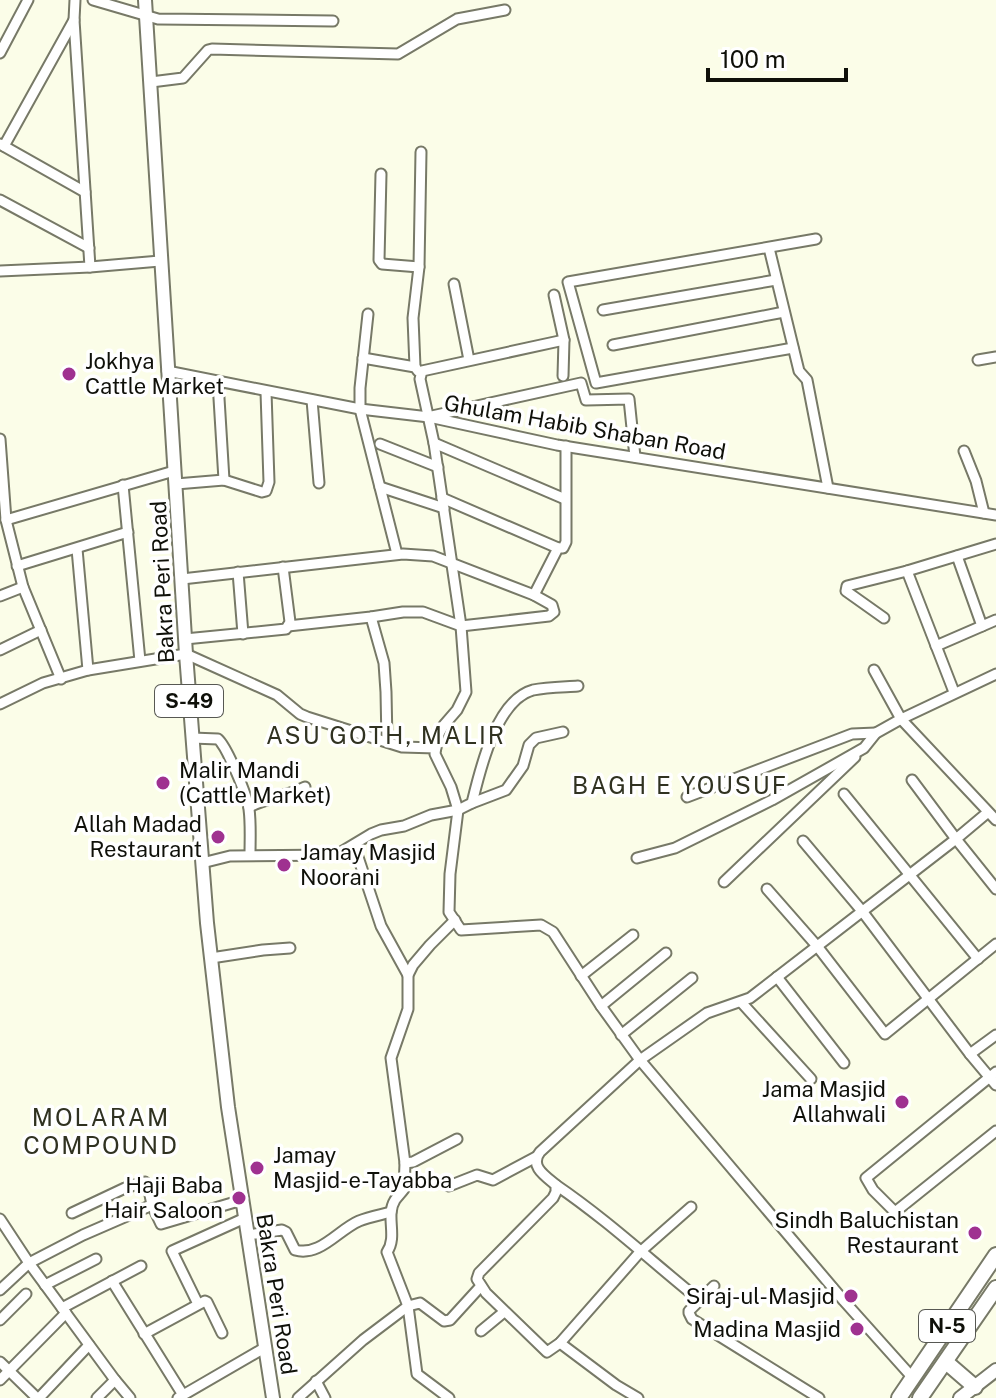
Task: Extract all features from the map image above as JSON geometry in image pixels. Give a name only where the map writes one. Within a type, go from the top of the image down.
[{"type":"highway","name":"N-5","points":[[899,1398],[996,1255]]},
{"type":"highway","name":"N-5","points":[[920,1398],[996,1288]]},
{"type":"highway","points":[[946,1362],[975,1387]]},
{"type":"main road","name":"Bakra Peri Road","points":[[145,0],[167,371],[202,863],[228,1107],[273,1398]]},
{"type":"main road","points":[[960,1398],[996,1370]]},
{"type":"street","points":[[0,53],[28,0]]},
{"type":"street","points":[[75,0],[90,267]]},
{"type":"street","points":[[93,0],[158,19],[333,21]]},
{"type":"street","points":[[151,82],[183,78],[212,49],[398,54],[457,19],[505,10]]},
{"type":"street","points":[[74,20],[2,145],[85,192]]},
{"type":"street","points":[[421,152],[419,267],[413,318],[417,370],[434,443],[453,564],[466,692],[437,737],[435,754],[458,810],[449,912],[461,930],[541,925],[553,932],[640,1060],[912,1377]]},
{"type":"street","points":[[381,174],[379,260],[382,264],[419,267]]},
{"type":"street","points":[[0,200],[89,248]]},
{"type":"street","points":[[793,348],[596,383],[568,284],[570,280],[816,239]]},
{"type":"street","points":[[769,248],[799,371],[807,380],[828,488]]},
{"type":"street","points":[[0,271],[160,261]]},
{"type":"street","points":[[603,310],[776,280]]},
{"type":"street","points":[[454,284],[469,360]]},
{"type":"street","points":[[554,295],[564,340],[563,376]]},
{"type":"street","points":[[613,345],[784,312]]},
{"type":"street","points":[[368,314],[360,409],[397,554]]},
{"type":"street","points":[[363,358],[422,371],[564,340]]},
{"type":"street","points":[[978,360],[996,357]]},
{"type":"street","name":"Ghulam Habib Shaban Road","points":[[167,371],[360,409],[429,417],[566,446],[996,515]]},
{"type":"street","points":[[218,382],[224,480]]},
{"type":"street","points":[[429,417],[581,383],[586,400],[629,399],[635,457]]},
{"type":"street","points":[[6,520],[123,485],[175,478],[224,480],[266,491],[266,392]]},
{"type":"street","points":[[312,400],[319,483]]},
{"type":"street","points":[[0,439],[6,520],[17,566],[61,679]]},
{"type":"street","points":[[434,443],[565,499]]},
{"type":"street","points":[[380,444],[438,467]]},
{"type":"street","points":[[380,487],[443,503],[563,548],[566,542],[566,446]]},
{"type":"street","points":[[964,451],[984,513]]},
{"type":"street","points":[[123,485],[140,661]]},
{"type":"street","points":[[17,566],[128,532]]},
{"type":"street","points":[[884,618],[846,591],[847,586],[996,544]]},
{"type":"street","points":[[534,595],[558,548]]},
{"type":"street","points":[[77,549],[88,670]]},
{"type":"street","points":[[182,579],[397,554],[433,556],[534,595],[552,605],[554,612],[549,616],[461,626],[423,612],[403,612],[288,626],[282,630],[185,639]]},
{"type":"street","points":[[957,556],[982,626]]},
{"type":"street","points":[[283,567],[288,626]]},
{"type":"street","points":[[907,571],[954,692]]},
{"type":"street","points":[[238,572],[243,634]]},
{"type":"street","points":[[0,596],[23,587]]},
{"type":"street","points":[[371,617],[384,663],[387,742]]},
{"type":"street","points":[[936,646],[996,620]]},
{"type":"street","points":[[0,650],[41,630]]},
{"type":"street","points":[[0,704],[43,683],[88,670],[186,654],[277,695],[307,717],[402,747],[436,748]]},
{"type":"street","points":[[874,670],[901,719],[996,820]]},
{"type":"street","points":[[724,882],[876,733],[996,674]]},
{"type":"street","points":[[472,803],[496,726],[517,699],[531,691],[578,686]]},
{"type":"street","points":[[202,863],[230,856],[336,855],[381,830],[458,810],[506,790],[523,766],[529,745],[536,738],[563,732]]},
{"type":"street","points":[[687,797],[852,734],[876,733]]},
{"type":"street","points":[[192,738],[221,740],[249,807],[250,855]]},
{"type":"street","points":[[637,858],[675,848],[772,800],[864,748]]},
{"type":"street","points":[[912,780],[996,889]]},
{"type":"street","points":[[249,807],[305,787]]},
{"type":"street","points":[[844,794],[978,959]]},
{"type":"street","points":[[449,1186],[477,1175],[493,1180],[536,1157],[640,1060],[707,1013],[750,998],[987,813]]},
{"type":"street","points":[[803,841],[862,911],[970,1054],[994,1078],[866,1178],[873,1190],[895,1212],[996,1131]]},
{"type":"street","points":[[354,845],[381,926],[408,975]]},
{"type":"street","points":[[767,889],[817,946],[885,1034],[996,944]]},
{"type":"street","points":[[449,1398],[417,1374],[408,1306],[387,1252],[392,1244],[391,1212],[394,1201],[404,1189],[405,1163],[391,1058],[408,1009],[408,975],[430,945],[455,920]]},
{"type":"street","points":[[581,976],[633,935]]},
{"type":"street","points":[[211,958],[290,948]]},
{"type":"street","points":[[601,1006],[666,953]]},
{"type":"street","points":[[777,977],[844,1063]]},
{"type":"street","points":[[621,1035],[692,978]]},
{"type":"street","points":[[741,1002],[811,1079]]},
{"type":"street","points":[[970,1054],[996,1035]]},
{"type":"street","points":[[405,1163],[457,1139]]},
{"type":"street","points":[[536,1157],[541,1173],[594,1212],[697,1298]]},
{"type":"street","points":[[72,1213],[145,1182],[159,1222],[163,1224],[242,1200]]},
{"type":"street","points":[[556,1185],[553,1198],[479,1273],[477,1279],[504,1312],[547,1352],[560,1343],[640,1252],[691,1207]]},
{"type":"street","points":[[0,1290],[29,1263],[152,1205]]},
{"type":"street","points":[[248,1235],[282,1230],[295,1250],[302,1252],[324,1245],[357,1222],[391,1212]]},
{"type":"street","points":[[198,1304],[172,1251],[245,1218]]},
{"type":"street","points":[[0,1219],[130,1398]]},
{"type":"street","points":[[45,1285],[96,1259]]},
{"type":"street","points":[[0,1380],[64,1311],[141,1266]]},
{"type":"street","points":[[112,1281],[180,1397],[266,1347]]},
{"type":"street","points":[[298,1398],[363,1340],[408,1306],[420,1303],[444,1321],[450,1320],[481,1286]]},
{"type":"street","points":[[714,1286],[689,1311],[692,1319],[819,1398]]},
{"type":"street","points":[[0,1320],[26,1294]]},
{"type":"street","points":[[144,1334],[205,1301],[222,1333]]},
{"type":"street","points":[[481,1331],[504,1312]]},
{"type":"street","points":[[560,1343],[638,1398]]},
{"type":"street","points":[[0,1362],[38,1398],[89,1345]]},
{"type":"street","points":[[97,1398],[115,1380]]},
{"type":"street","points":[[316,1381],[325,1398]]},
{"type":"place","name":"Jokhya Cattle Market","points":[[69,374]]},
{"type":"place","name":"Malir Mandi (Cattle Market)","points":[[163,783]]},
{"type":"place","name":"Allah Madad Restaurant","points":[[218,837]]},
{"type":"place","name":"Jamay Masjid Noorani","points":[[284,865]]},
{"type":"place","name":"Jama Masjid Allahwali","points":[[902,1102]]},
{"type":"place","name":"Jamay Masjid-e-Tayabba","points":[[257,1168]]},
{"type":"place","name":"Haji Baba Hair Saloon","points":[[239,1198]]},
{"type":"place","name":"Sindh Baluchistan Restaurant","points":[[975,1233]]},
{"type":"place","name":"Siraj-ul-Masjid","points":[[851,1296]]},
{"type":"place","name":"Madina Masjid","points":[[857,1329]]},
{"type":"district","name":"ASU GOTH, MALIR","points":[[386,736]]},
{"type":"district","name":"BAGH E YOUSUF","points":[[680,786]]},
{"type":"district","name":"MOLARAM COMPOUND","points":[[101,1132]]}]
